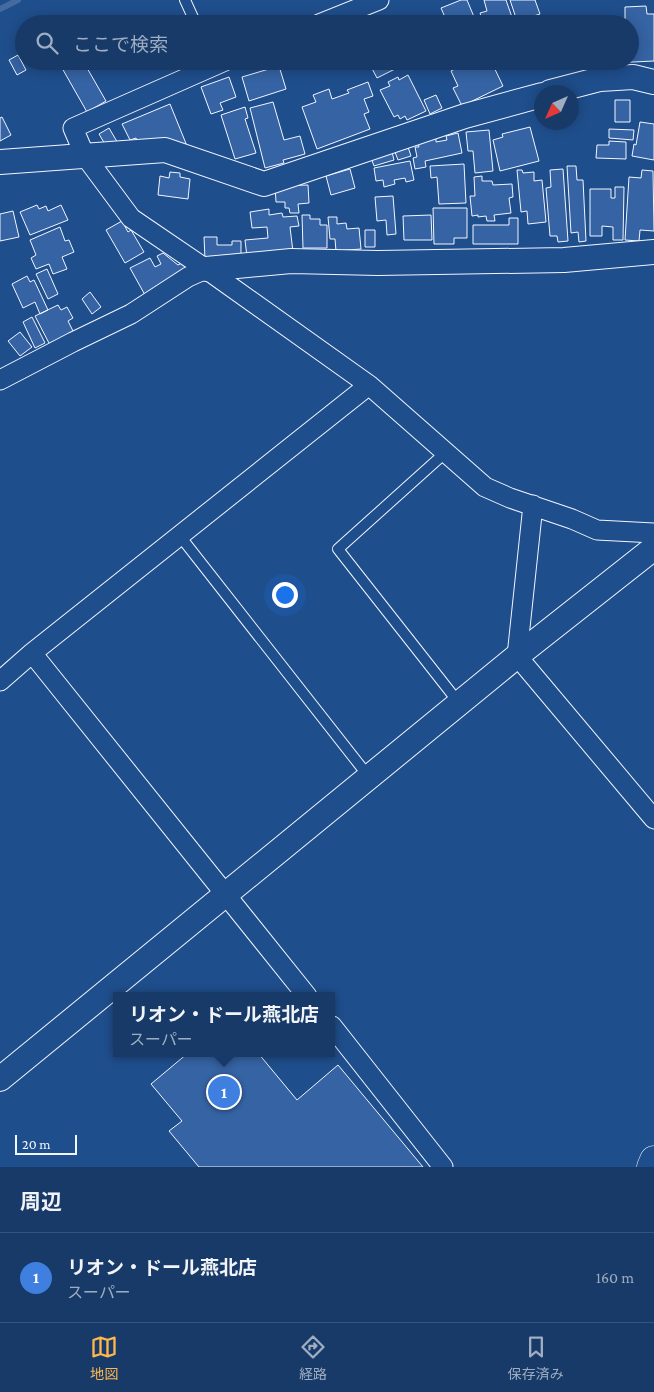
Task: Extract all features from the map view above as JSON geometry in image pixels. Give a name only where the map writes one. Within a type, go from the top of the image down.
[{"type":"main road","points":[[651,1167],[654,1160]]},
{"type":"street","points":[[342,15],[379,0]]},
{"type":"street","points":[[201,70],[73,128],[85,156],[131,218],[369,385],[485,487],[597,530],[654,533]]},
{"type":"street","points":[[577,85],[600,79],[632,77],[654,82]]},
{"type":"street","points":[[0,162],[165,150],[264,184],[465,116],[534,97]]},
{"type":"street","points":[[0,380],[131,314],[188,277],[206,269],[291,261],[378,263],[564,260],[654,252]]},
{"type":"street","points":[[0,681],[32,653],[369,385]]},
{"type":"street","points":[[533,505],[517,656],[654,819]]},
{"type":"street","points":[[0,1079],[517,656],[654,548]]},
{"type":"street","points":[[32,653],[305,992]]},
{"type":"street","points":[[335,1030],[443,1167]]},
{"type":"lane","points":[[185,0],[192,15]]},
{"type":"lane","points":[[446,452],[338,549],[460,704]]},
{"type":"lane","points":[[180,536],[369,778]]},
{"type":"building","points":[[461,0],[467,0],[473,15],[444,15],[441,8]]},
{"type":"building","points":[[484,0],[506,0],[511,15],[481,15],[480,13],[487,11]]},
{"type":"building","points":[[510,0],[535,0],[540,14],[537,15],[515,15]]},
{"type":"building","points":[[646,6],[647,14],[654,14],[654,61],[639,62],[639,15],[625,15],[625,7]]},
{"type":"building","points":[[15,57],[15,70],[26,70],[17,75],[9,60]]},
{"type":"building","points":[[63,70],[88,70],[106,101],[87,112]]},
{"type":"building","points":[[266,70],[280,70],[286,89],[249,101],[242,77]]},
{"type":"building","points":[[373,70],[393,70],[377,78]]},
{"type":"building","points":[[495,70],[503,86],[462,106],[453,88],[458,86],[451,71]]},
{"type":"building","points":[[408,75],[426,111],[407,120],[405,116],[400,119],[398,115],[394,117],[380,90],[390,86],[388,82],[398,77],[399,80]]},
{"type":"building","points":[[229,77],[236,97],[220,103],[223,110],[211,114],[201,87]]},
{"type":"building","points":[[368,82],[373,96],[364,99],[369,112],[364,114],[370,129],[317,149],[302,107],[316,102],[313,95],[329,89],[332,99],[349,93],[347,90]]},
{"type":"building","points":[[436,95],[442,108],[430,114],[424,100]]},
{"type":"building","points":[[615,100],[630,100],[630,122],[615,122]]},
{"type":"building","points":[[273,102],[284,140],[300,136],[305,154],[283,160],[284,163],[265,168],[250,108]]},
{"type":"building","points":[[170,104],[187,146],[140,148],[136,138],[130,140],[122,124]]},
{"type":"building","points":[[245,107],[248,118],[245,119],[256,153],[235,159],[221,115]]},
{"type":"building","points":[[2,117],[11,135],[0,141],[0,118]]},
{"type":"building","points":[[640,122],[654,124],[654,160],[632,156]]},
{"type":"building","points":[[530,127],[539,161],[500,171],[493,140],[503,137],[502,134]]},
{"type":"building","points":[[109,128],[119,145],[109,151],[99,134]]},
{"type":"building","points":[[609,129],[634,130],[633,140],[609,138]]},
{"type":"building","points":[[489,130],[493,171],[475,173],[473,151],[468,151],[466,132]]},
{"type":"building","points":[[458,133],[462,153],[425,161],[426,167],[415,169],[413,158],[417,157],[415,147],[419,147],[418,142],[436,138],[436,142],[447,140],[446,136]]},
{"type":"building","points":[[609,141],[626,142],[626,159],[596,158],[597,145],[609,145]]},
{"type":"building","points":[[408,147],[411,156],[398,160],[395,152]]},
{"type":"building","points":[[392,152],[394,160],[374,166],[371,158]]},
{"type":"building","points":[[410,161],[414,180],[406,182],[405,178],[394,180],[395,184],[384,187],[383,180],[376,181],[374,168]]},
{"type":"building","points":[[464,164],[466,203],[439,204],[437,177],[431,178],[430,166]]},
{"type":"building","points":[[567,166],[576,166],[577,180],[583,180],[586,241],[579,242],[578,232],[571,233]]},
{"type":"building","points":[[350,169],[355,188],[331,195],[326,176]]},
{"type":"building","points":[[563,169],[568,241],[558,242],[557,236],[550,236],[546,188],[551,187],[550,170]]},
{"type":"building","points":[[517,170],[522,170],[523,173],[534,172],[534,181],[542,180],[546,222],[528,224],[527,211],[521,212]]},
{"type":"building","points":[[642,170],[653,171],[654,231],[640,230],[639,241],[625,240],[629,177],[641,178]]},
{"type":"building","points":[[170,172],[180,173],[180,177],[190,179],[188,199],[158,195],[160,176],[169,178]]},
{"type":"building","points":[[482,176],[482,181],[492,181],[493,185],[512,184],[513,197],[509,198],[511,213],[494,215],[495,221],[487,221],[486,216],[472,216],[470,196],[475,196],[474,177]]},
{"type":"building","points":[[308,185],[309,203],[298,204],[299,213],[290,213],[289,208],[285,208],[285,202],[276,202],[275,186]]},
{"type":"building","points":[[615,187],[624,187],[623,240],[613,240],[613,227],[602,226],[602,236],[590,236],[590,189],[611,189],[611,198],[615,198]]},
{"type":"building","points":[[393,196],[396,234],[387,235],[386,220],[377,221],[375,197]]},
{"type":"building","points":[[37,205],[39,209],[46,206],[48,211],[61,205],[68,220],[30,235],[20,212]]},
{"type":"building","points":[[433,208],[467,208],[467,238],[454,238],[454,244],[434,244]]},
{"type":"building","points":[[269,209],[269,215],[282,213],[283,217],[297,216],[299,226],[290,227],[293,252],[247,257],[245,240],[268,238],[267,227],[252,228],[250,212]]},
{"type":"building","points":[[13,211],[19,237],[0,241],[0,214]]},
{"type":"building","points":[[302,215],[310,215],[310,219],[320,219],[320,225],[327,225],[327,248],[303,248]]},
{"type":"building","points":[[431,215],[432,240],[404,240],[403,216]]},
{"type":"building","points":[[328,217],[337,217],[337,224],[346,223],[347,229],[359,228],[361,249],[336,251],[335,239],[330,239]]},
{"type":"building","points":[[509,218],[518,218],[518,244],[473,244],[473,225],[509,225]]},
{"type":"building","points":[[122,221],[128,232],[131,230],[144,252],[125,263],[106,230]]},
{"type":"building","points":[[60,227],[65,241],[69,240],[74,252],[62,257],[67,269],[53,274],[49,264],[36,269],[31,258],[36,255],[30,240]]},
{"type":"building","points":[[365,230],[375,230],[375,247],[365,247]]},
{"type":"building","points":[[204,237],[217,237],[217,245],[232,245],[232,241],[241,241],[241,257],[205,259]]},
{"type":"building","points":[[163,253],[178,265],[184,262],[189,271],[145,295],[130,268],[150,258],[155,267],[161,264],[157,256]]},
{"type":"building","points":[[47,269],[58,294],[48,299],[36,274]]},
{"type":"building","points":[[27,276],[30,282],[34,280],[48,310],[40,314],[35,302],[23,308],[12,284]]},
{"type":"building","points":[[90,292],[101,307],[92,314],[82,299]]},
{"type":"building","points":[[58,305],[61,310],[67,307],[73,318],[68,321],[75,335],[51,347],[35,316]]},
{"type":"building","points":[[32,317],[45,343],[35,348],[23,322]]},
{"type":"building","points":[[20,332],[32,347],[20,356],[8,341]]},
{"type":"building","points":[[183,1057],[261,1057],[297,1100],[338,1065],[423,1167],[199,1167],[169,1131],[182,1121],[151,1084]]},
{"type":"waterway","points":[[0,9],[18,0]]},
{"type":"place","name":"リオン・ドール燕北店","points":[[224,1092]]}]
